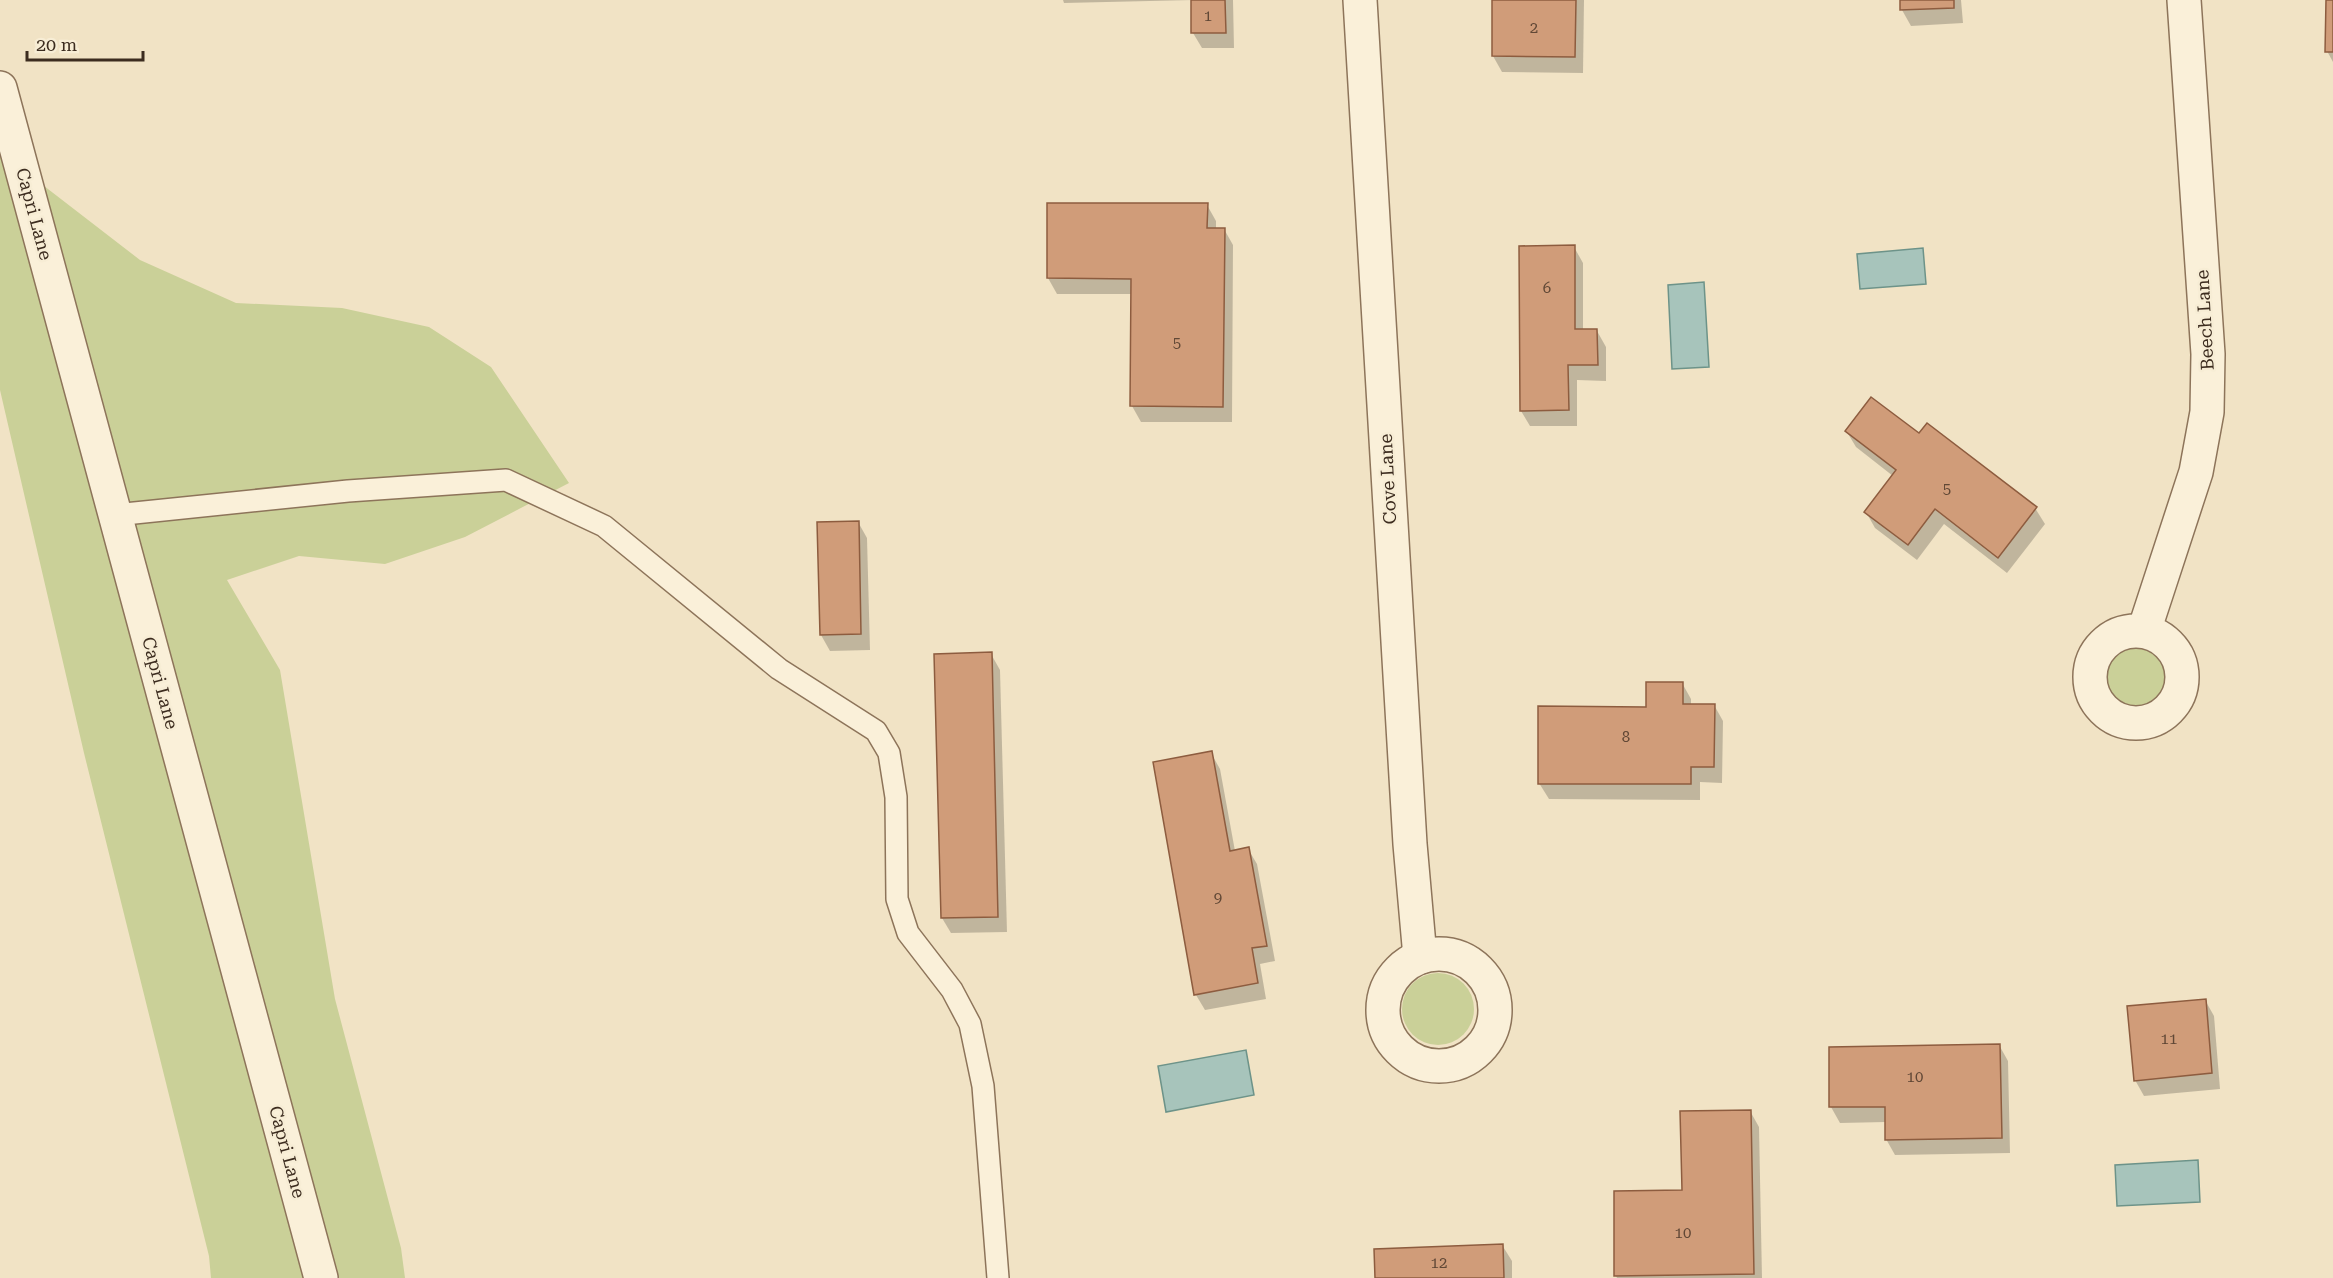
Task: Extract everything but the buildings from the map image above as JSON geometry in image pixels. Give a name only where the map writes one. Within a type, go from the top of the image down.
[{"type":"street","name":"Cove Lane","points":[[1360,0],[1409,821],[1420,957]]},
{"type":"street","name":"Beech Lane","points":[[2144,631],[2196,472],[2207,412],[2208,354],[2184,0]]},
{"type":"street","name":"Capri Lane","points":[[0,88],[321,1278]]},
{"type":"lane","points":[[115,515],[348,491],[506,480],[604,526],[779,669],[876,731],[890,753],[896,797],[897,899],[908,933],[952,990],[970,1024],[983,1086],[998,1278]]},
{"type":"green space","points":[[0,152],[140,260],[236,303],[342,308],[429,327],[491,367],[569,483],[465,537],[385,564],[299,556],[227,580],[280,670],[335,999],[401,1248],[405,1278],[211,1278],[209,1256],[84,753],[0,390]]},
{"type":"green space","points":[[2136,640],[2156,646],[2166,656],[2172,676],[2166,696],[2156,706],[2136,712],[2116,706],[2106,696],[2100,676],[2106,656],[2116,646]]},
{"type":"green space","points":[[1438,973],[1458,979],[1468,989],[1474,1009],[1468,1029],[1458,1039],[1438,1045],[1418,1039],[1408,1029],[1402,1009],[1408,989],[1418,979]]},
{"type":"water","points":[[1923,248],[1926,284],[1860,289],[1857,254]]},
{"type":"water","points":[[1704,282],[1709,367],[1672,369],[1668,285]]},
{"type":"water","points":[[1246,1050],[1254,1095],[1166,1112],[1158,1066]]},
{"type":"water","points":[[2198,1160],[2200,1202],[2117,1206],[2115,1165]]}]
